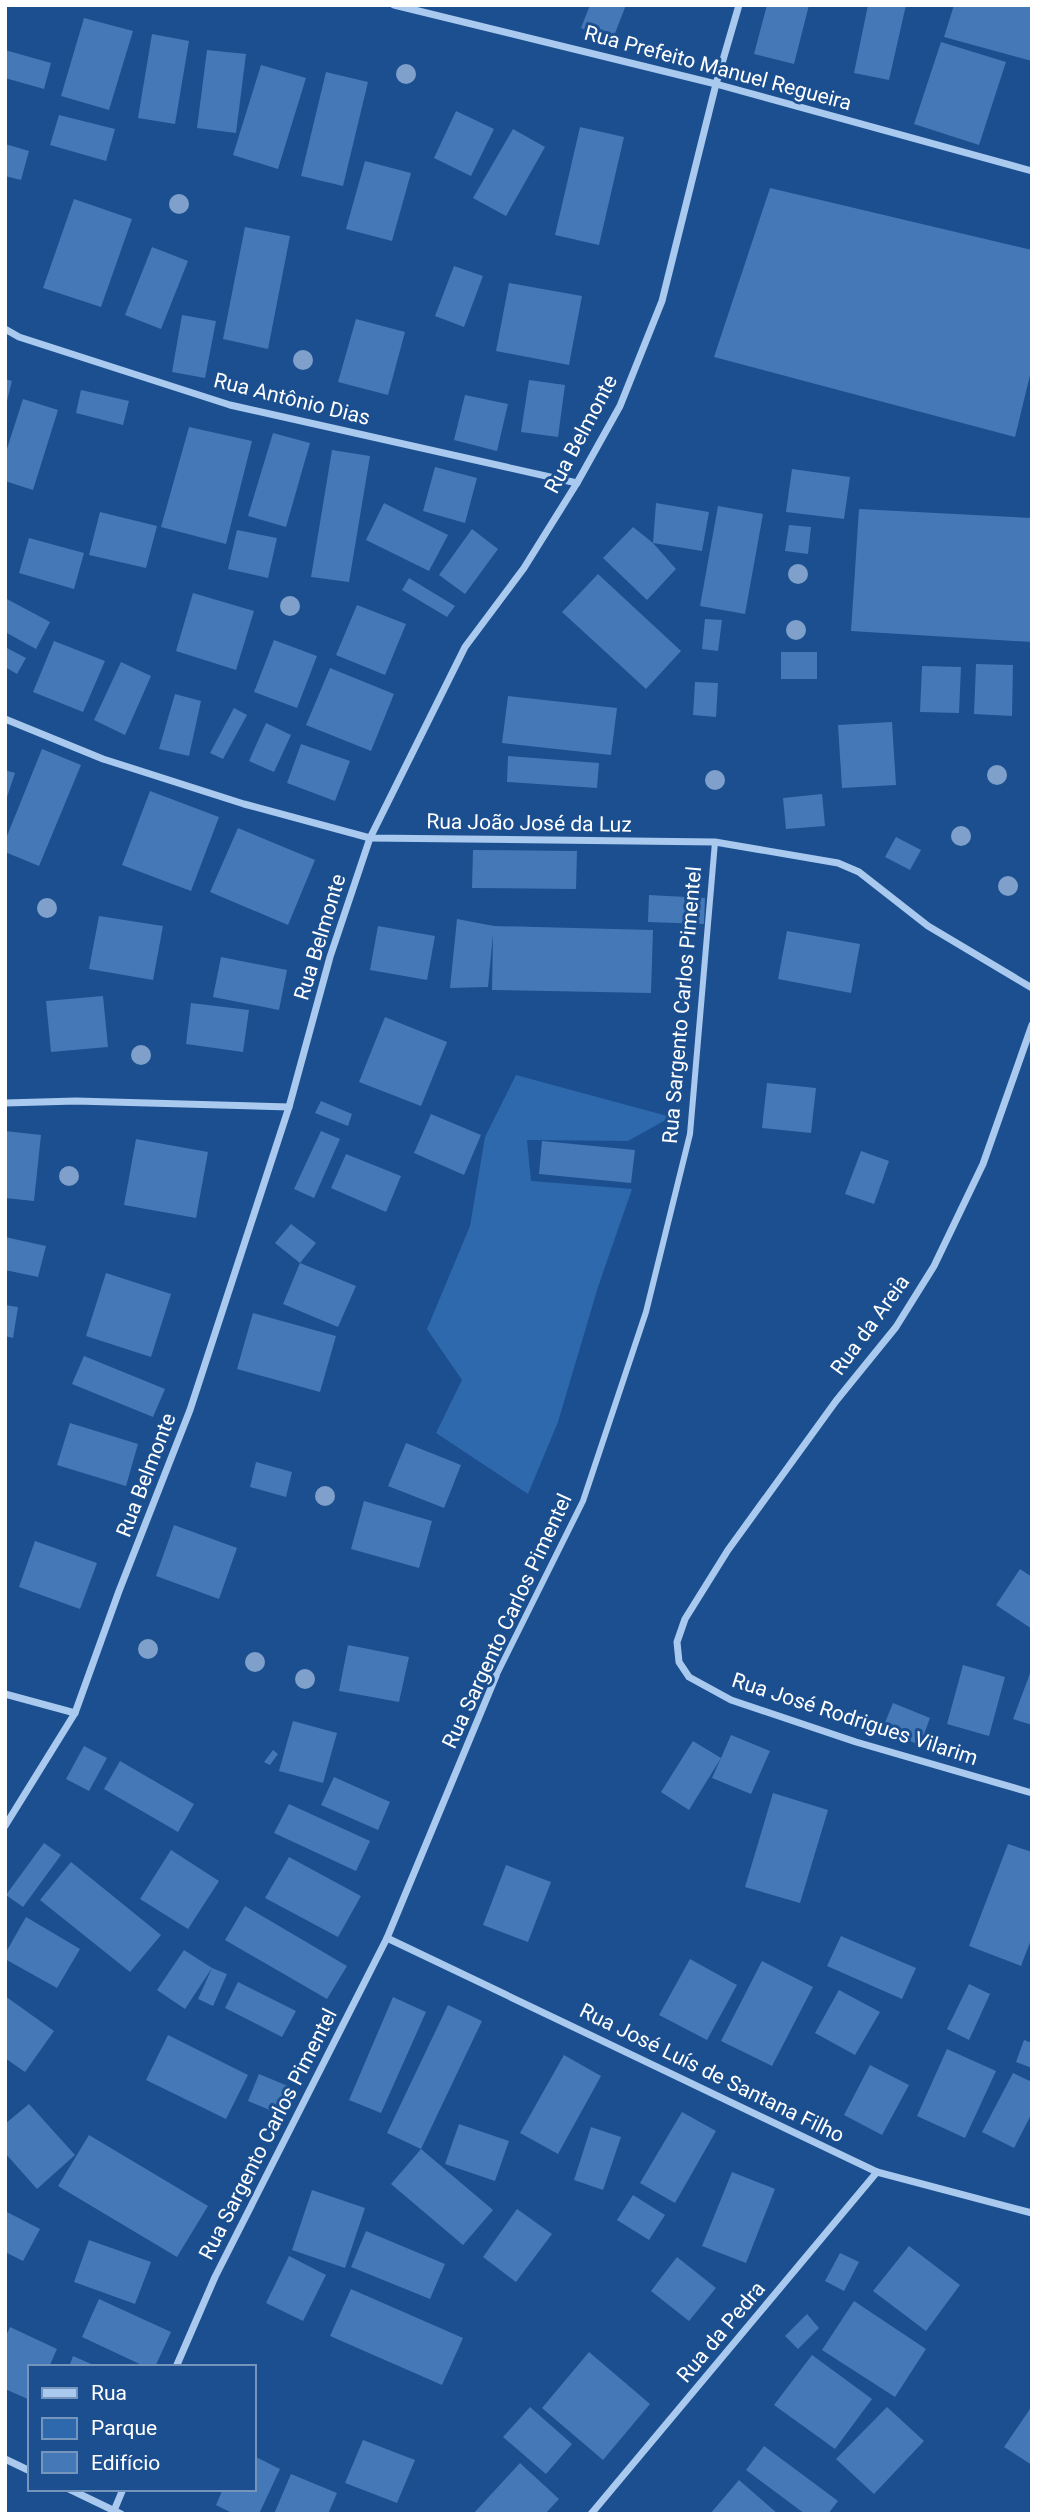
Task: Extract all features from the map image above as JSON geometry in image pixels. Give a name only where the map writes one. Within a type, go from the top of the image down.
[{"type":"street","name":"Rua Prefeito Manuel Regueira","points":[[394,5],[716,84],[1032,171]]},
{"type":"street","name":"Rua Belmonte","points":[[5,1826],[75,1713],[119,1591],[190,1410],[289,1107],[330,957],[370,838],[465,647],[524,568],[577,483],[620,406],[662,301],[716,84],[739,5]]},
{"type":"street","name":"Rua Antônio Dias","points":[[5,329],[19,337],[230,405],[577,483]]},
{"type":"street","name":"Rua João José da Luz","points":[[5,719],[103,759],[244,804],[370,838],[715,842],[818,858],[859,872],[928,926],[1032,988]]},
{"type":"street","name":"Rua Sargento Carlos Pimentel","points":[[177,2365],[215,2277],[387,1938],[496,1676],[583,1501],[646,1312],[690,1134],[715,842]]},
{"type":"street","name":"Rua da Areia","points":[[685,1619],[728,1550],[836,1401],[896,1326],[934,1266],[983,1164],[1032,1025]]},
{"type":"street","points":[[5,1103],[76,1101],[289,1107]]},
{"type":"street","name":"Rua José Rodrigues Vilarim","points":[[685,1619],[677,1642],[679,1662],[689,1677],[731,1700],[856,1742],[1032,1793]]},
{"type":"street","points":[[5,1694],[75,1713]]},
{"type":"street","name":"Rua José Luís de Santana Filho","points":[[387,1938],[877,2172],[1032,2213]]},
{"type":"street","name":"Rua da Pedra","points":[[592,2514],[877,2172]]},
{"type":"street","points":[[5,2459],[28,2470]]},
{"type":"street","points":[[73,2491],[116,2513],[122,2491]]},
{"type":"green space","points":[[516,1075],[671,1117],[628,1141],[527,1140],[531,1181],[632,1189],[598,1287],[558,1422],[528,1494],[436,1433],[462,1380],[427,1329],[470,1226],[485,1137]]},
{"type":"building","points":[[590,5],[626,5],[612,41],[581,28]]},
{"type":"building","points":[[767,5],[809,5],[794,64],[754,54]]},
{"type":"building","points":[[868,5],[906,5],[889,80],[854,73]]},
{"type":"building","points":[[954,5],[1032,5],[1032,61],[944,37]]},
{"type":"building","points":[[84,18],[133,31],[109,110],[61,96]]},
{"type":"building","points":[[152,34],[189,41],[175,124],[138,118]]},
{"type":"building","points":[[941,42],[1006,62],[979,145],[914,124]]},
{"type":"building","points":[[5,50],[51,63],[44,89],[5,78]]},
{"type":"building","points":[[207,50],[246,54],[236,133],[197,128]]},
{"type":"building","points":[[261,65],[306,78],[278,169],[233,155]]},
{"type":"building","points":[[326,72],[368,82],[343,186],[301,176]]},
{"type":"building","points":[[456,111],[494,129],[471,176],[434,158]]},
{"type":"building","points":[[59,115],[115,129],[106,161],[50,145]]},
{"type":"building","points":[[580,127],[624,137],[599,245],[555,235]]},
{"type":"building","points":[[513,129],[545,147],[506,216],[473,198]]},
{"type":"building","points":[[5,144],[29,151],[21,180],[5,176]]},
{"type":"building","points":[[365,161],[411,173],[392,241],[346,229]]},
{"type":"building","points":[[770,188],[1032,250],[1032,367],[1015,437],[714,357]]},
{"type":"building","points":[[74,199],[132,219],[101,307],[43,288]]},
{"type":"building","points":[[245,227],[290,236],[268,349],[223,339]]},
{"type":"building","points":[[152,247],[188,261],[161,329],[125,315]]},
{"type":"building","points":[[454,266],[483,276],[464,327],[435,316]]},
{"type":"building","points":[[509,283],[582,296],[569,365],[496,351]]},
{"type":"building","points":[[182,315],[216,321],[205,378],[172,372]]},
{"type":"building","points":[[356,319],[405,332],[388,395],[338,382]]},
{"type":"building","points":[[5,379],[12,381],[6,405],[5,405]]},
{"type":"building","points":[[529,380],[565,385],[558,437],[521,432]]},
{"type":"building","points":[[81,390],[129,401],[123,425],[76,413]]},
{"type":"building","points":[[465,395],[508,404],[497,451],[454,440]]},
{"type":"building","points":[[23,399],[58,410],[33,490],[5,481],[5,455]]},
{"type":"building","points":[[189,427],[252,441],[226,544],[161,527]]},
{"type":"building","points":[[273,433],[310,443],[286,527],[248,516]]},
{"type":"building","points":[[332,450],[370,456],[349,582],[311,577]]},
{"type":"building","points":[[435,467],[477,478],[465,523],[423,511]]},
{"type":"building","points":[[792,469],[850,477],[844,519],[786,512]]},
{"type":"building","points":[[384,503],[448,535],[429,571],[366,540]]},
{"type":"building","points":[[656,503],[709,512],[702,551],[653,543]]},
{"type":"building","points":[[718,506],[763,514],[745,614],[700,606]]},
{"type":"building","points":[[859,509],[1032,518],[1032,642],[851,631]]},
{"type":"building","points":[[100,512],[157,526],[146,568],[89,555]]},
{"type":"building","points":[[789,525],[811,527],[808,554],[785,551]]},
{"type":"building","points":[[633,527],[653,543],[676,569],[647,600],[603,558]]},
{"type":"building","points":[[472,529],[498,549],[465,594],[439,575]]},
{"type":"building","points":[[237,530],[277,538],[268,578],[228,569]]},
{"type":"building","points":[[29,538],[84,553],[74,589],[19,573]]},
{"type":"building","points":[[598,574],[681,651],[646,689],[562,612]]},
{"type":"building","points":[[409,578],[455,606],[447,617],[402,590]]},
{"type":"building","points":[[193,593],[254,611],[236,670],[176,651]]},
{"type":"building","points":[[5,598],[50,622],[36,649],[5,632]]},
{"type":"building","points":[[357,605],[406,624],[385,675],[336,655]]},
{"type":"building","points":[[705,619],[722,620],[718,651],[702,649]]},
{"type":"building","points":[[274,640],[317,656],[297,708],[254,692]]},
{"type":"building","points":[[54,641],[105,661],[83,712],[33,692]]},
{"type":"building","points":[[5,647],[26,658],[17,674],[5,667]]},
{"type":"building","points":[[781,652],[817,652],[817,679],[781,679]]},
{"type":"building","points":[[121,662],[151,676],[125,735],[94,720]]},
{"type":"building","points":[[976,664],[1013,665],[1012,716],[974,714]]},
{"type":"building","points":[[922,666],[961,667],[959,713],[920,712]]},
{"type":"building","points":[[330,668],[394,694],[371,751],[306,725]]},
{"type":"building","points":[[695,682],[718,683],[716,717],[693,715]]},
{"type":"building","points":[[175,694],[201,701],[189,756],[159,749]]},
{"type":"building","points":[[508,696],[617,708],[611,755],[502,743]]},
{"type":"building","points":[[234,708],[247,715],[223,759],[210,753]]},
{"type":"building","points":[[892,722],[896,785],[842,788],[838,725]]},
{"type":"building","points":[[266,723],[291,735],[274,772],[249,761]]},
{"type":"building","points":[[301,744],[350,761],[335,801],[287,783]]},
{"type":"building","points":[[42,749],[81,765],[39,866],[5,852],[5,841]]},
{"type":"building","points":[[508,756],[599,763],[597,788],[507,782]]},
{"type":"building","points":[[5,770],[15,773],[6,800],[5,800]]},
{"type":"building","points":[[150,791],[219,817],[191,891],[122,865]]},
{"type":"building","points":[[822,794],[825,826],[786,829],[783,798]]},
{"type":"building","points":[[238,828],[315,860],[288,925],[210,892]]},
{"type":"building","points":[[896,837],[921,850],[910,870],[885,857]]},
{"type":"building","points":[[473,850],[577,851],[576,889],[472,888]]},
{"type":"building","points":[[649,895],[705,898],[704,924],[648,922]]},
{"type":"building","points":[[99,916],[163,926],[153,980],[89,969]]},
{"type":"building","points":[[457,919],[494,926],[653,930],[651,993],[492,990],[493,934],[488,987],[450,988]]},
{"type":"building","points":[[378,926],[435,936],[427,980],[370,970]]},
{"type":"building","points":[[787,931],[860,944],[851,993],[778,979]]},
{"type":"building","points":[[221,957],[287,970],[279,1010],[213,997]]},
{"type":"building","points":[[103,996],[108,1047],[51,1052],[46,1001]]},
{"type":"building","points":[[191,1003],[249,1010],[243,1052],[186,1044]]},
{"type":"building","points":[[385,1017],[447,1042],[421,1106],[359,1082]]},
{"type":"building","points":[[767,1083],[816,1088],[811,1133],[762,1128]]},
{"type":"building","points":[[321,1101],[352,1114],[348,1126],[315,1113]]},
{"type":"building","points":[[431,1114],[481,1135],[464,1175],[414,1153]]},
{"type":"building","points":[[5,1131],[41,1135],[34,1201],[5,1198]]},
{"type":"building","points":[[321,1131],[340,1139],[314,1198],[294,1189]]},
{"type":"building","points":[[136,1139],[208,1152],[196,1218],[124,1205]]},
{"type":"building","points":[[542,1141],[635,1150],[631,1183],[539,1174]]},
{"type":"building","points":[[861,1151],[889,1161],[874,1204],[845,1194]]},
{"type":"building","points":[[346,1154],[401,1176],[386,1212],[331,1188]]},
{"type":"building","points":[[291,1224],[316,1243],[300,1263],[275,1243]]},
{"type":"building","points":[[5,1237],[46,1246],[38,1277],[5,1270]]},
{"type":"building","points":[[300,1263],[356,1286],[338,1327],[283,1304]]},
{"type":"building","points":[[106,1273],[171,1294],[151,1357],[86,1336]]},
{"type":"building","points":[[5,1305],[18,1307],[13,1338],[5,1336]]},
{"type":"building","points":[[253,1313],[336,1336],[320,1392],[237,1369]]},
{"type":"building","points":[[84,1356],[165,1389],[153,1417],[72,1384]]},
{"type":"building","points":[[70,1423],[138,1444],[126,1486],[57,1465]]},
{"type":"building","points":[[406,1443],[461,1465],[444,1508],[388,1486]]},
{"type":"building","points":[[256,1462],[292,1472],[286,1497],[250,1487]]},
{"type":"building","points":[[364,1501],[432,1521],[419,1568],[351,1549]]},
{"type":"building","points":[[174,1525],[237,1548],[219,1599],[156,1576]]},
{"type":"building","points":[[35,1541],[97,1563],[80,1609],[19,1587]]},
{"type":"building","points":[[1020,1569],[1032,1577],[1032,1629],[996,1605]]},
{"type":"building","points":[[348,1645],[409,1657],[399,1702],[339,1691]]},
{"type":"building","points":[[963,1665],[1005,1677],[989,1736],[947,1724]]},
{"type":"building","points":[[1032,1668],[1032,1725],[1013,1719]]},
{"type":"building","points":[[893,1703],[930,1718],[920,1745],[882,1730]]},
{"type":"building","points":[[293,1721],[337,1733],[323,1783],[279,1771]]},
{"type":"building","points":[[731,1735],[770,1751],[751,1794],[712,1778]]},
{"type":"building","points":[[693,1741],[721,1758],[689,1810],[661,1792]]},
{"type":"building","points":[[84,1746],[107,1758],[89,1791],[66,1779]]},
{"type":"building","points":[[273,1750],[278,1754],[270,1765],[264,1762]]},
{"type":"building","points":[[120,1761],[194,1804],[178,1832],[104,1789]]},
{"type":"building","points":[[334,1777],[390,1802],[378,1830],[321,1805]]},
{"type":"building","points":[[773,1793],[828,1810],[800,1903],[745,1887]]},
{"type":"building","points":[[289,1804],[370,1841],[356,1871],[274,1833]]},
{"type":"building","points":[[44,1843],[61,1855],[23,1907],[6,1895]]},
{"type":"building","points":[[1008,1844],[1032,1852],[1032,1937],[1021,1966],[969,1946]]},
{"type":"building","points":[[171,1850],[219,1881],[188,1929],[140,1899]]},
{"type":"building","points":[[289,1857],[361,1896],[338,1937],[265,1898]]},
{"type":"building","points":[[71,1862],[161,1935],[130,1972],[40,1900]]},
{"type":"building","points":[[506,1865],[551,1882],[528,1942],[483,1925]]},
{"type":"building","points":[[245,1906],[347,1966],[327,1999],[225,1940]]},
{"type":"building","points":[[26,1917],[80,1949],[57,1988],[5,1959],[5,1954]]},
{"type":"building","points":[[841,1936],[916,1968],[902,1999],[827,1966]]},
{"type":"building","points":[[184,1950],[212,1968],[185,2009],[157,1990]]},
{"type":"building","points":[[690,1959],[737,1985],[707,2040],[659,2015]]},
{"type":"building","points":[[762,1961],[813,1987],[772,2066],[721,2041]]},
{"type":"building","points":[[212,1968],[227,1974],[213,2006],[198,1999]]},
{"type":"building","points":[[238,1982],[296,2011],[282,2037],[225,2008]]},
{"type":"building","points":[[969,1984],[990,1994],[969,2040],[947,2029]]},
{"type":"building","points":[[839,1990],[880,2012],[855,2055],[815,2033]]},
{"type":"building","points":[[5,1996],[54,2031],[25,2072],[5,2058]]},
{"type":"building","points":[[393,1997],[426,2012],[381,2113],[349,2100]]},
{"type":"building","points":[[448,2005],[482,2021],[421,2149],[387,2133]]},
{"type":"building","points":[[168,2035],[248,2075],[226,2119],[146,2080]]},
{"type":"building","points":[[1024,2040],[1032,2043],[1032,2068],[1016,2062]]},
{"type":"building","points":[[947,2049],[996,2071],[965,2138],[917,2116]]},
{"type":"building","points":[[564,2055],[601,2076],[558,2154],[520,2133]]},
{"type":"building","points":[[870,2065],[909,2085],[882,2135],[844,2115]]},
{"type":"building","points":[[1013,2073],[1032,2082],[1032,2113],[1014,2148],[982,2132]]},
{"type":"building","points":[[259,2074],[295,2089],[284,2116],[248,2101]]},
{"type":"building","points":[[29,2104],[75,2155],[37,2189],[5,2153],[5,2124]]},
{"type":"building","points":[[682,2112],[716,2131],[675,2203],[640,2183]]},
{"type":"building","points":[[459,2124],[509,2141],[495,2181],[445,2164]]},
{"type":"building","points":[[591,2127],[621,2137],[603,2190],[574,2180]]},
{"type":"building","points":[[89,2135],[208,2206],[177,2257],[58,2186]]},
{"type":"building","points":[[421,2149],[493,2210],[463,2245],[391,2184]]},
{"type":"building","points":[[732,2172],[775,2189],[746,2263],[702,2246]]},
{"type":"building","points":[[312,2190],[365,2208],[345,2268],[292,2250]]},
{"type":"building","points":[[633,2195],[665,2215],[649,2240],[617,2220]]},
{"type":"building","points":[[517,2209],[552,2234],[516,2282],[483,2257]]},
{"type":"building","points":[[5,2211],[40,2229],[23,2261],[5,2252]]},
{"type":"building","points":[[366,2231],[445,2264],[430,2299],[351,2267]]},
{"type":"building","points":[[89,2240],[151,2262],[135,2304],[74,2282]]},
{"type":"building","points":[[909,2246],[960,2285],[926,2331],[873,2291]]},
{"type":"building","points":[[840,2253],[859,2262],[844,2291],[825,2281]]},
{"type":"building","points":[[289,2256],[326,2275],[303,2321],[266,2303]]},
{"type":"building","points":[[677,2257],[716,2288],[689,2321],[651,2291]]},
{"type":"building","points":[[351,2289],[463,2338],[442,2385],[330,2336]]},
{"type":"building","points":[[99,2299],[171,2332],[156,2365],[142,2365],[82,2337]]},
{"type":"building","points":[[854,2301],[926,2349],[895,2397],[822,2350]]},
{"type":"building","points":[[807,2314],[819,2328],[798,2349],[785,2336]]},
{"type":"building","points":[[10,2327],[57,2349],[50,2365],[28,2365],[28,2399],[5,2389],[5,2338]]},
{"type":"building","points":[[589,2352],[650,2404],[603,2460],[542,2408]]},
{"type":"building","points":[[812,2355],[872,2399],[835,2449],[774,2405]]},
{"type":"building","points":[[73,2356],[93,2365],[70,2365]]},
{"type":"building","points":[[1032,2406],[1032,2465],[1004,2447]]},
{"type":"building","points":[[530,2407],[572,2444],[546,2474],[503,2437]]},
{"type":"building","points":[[887,2407],[924,2441],[874,2494],[836,2459]]},
{"type":"building","points":[[363,2440],[415,2460],[397,2503],[345,2483]]},
{"type":"building","points":[[764,2446],[838,2501],[828,2514],[805,2514],[746,2470]]},
{"type":"building","points":[[256,2457],[280,2469],[259,2514],[234,2514],[216,2505],[222,2491],[256,2491]]},
{"type":"building","points":[[520,2463],[559,2499],[545,2514],[473,2514]]},
{"type":"building","points":[[291,2474],[337,2493],[328,2514],[274,2514]]},
{"type":"building","points":[[739,2480],[778,2514],[710,2514]]}]
